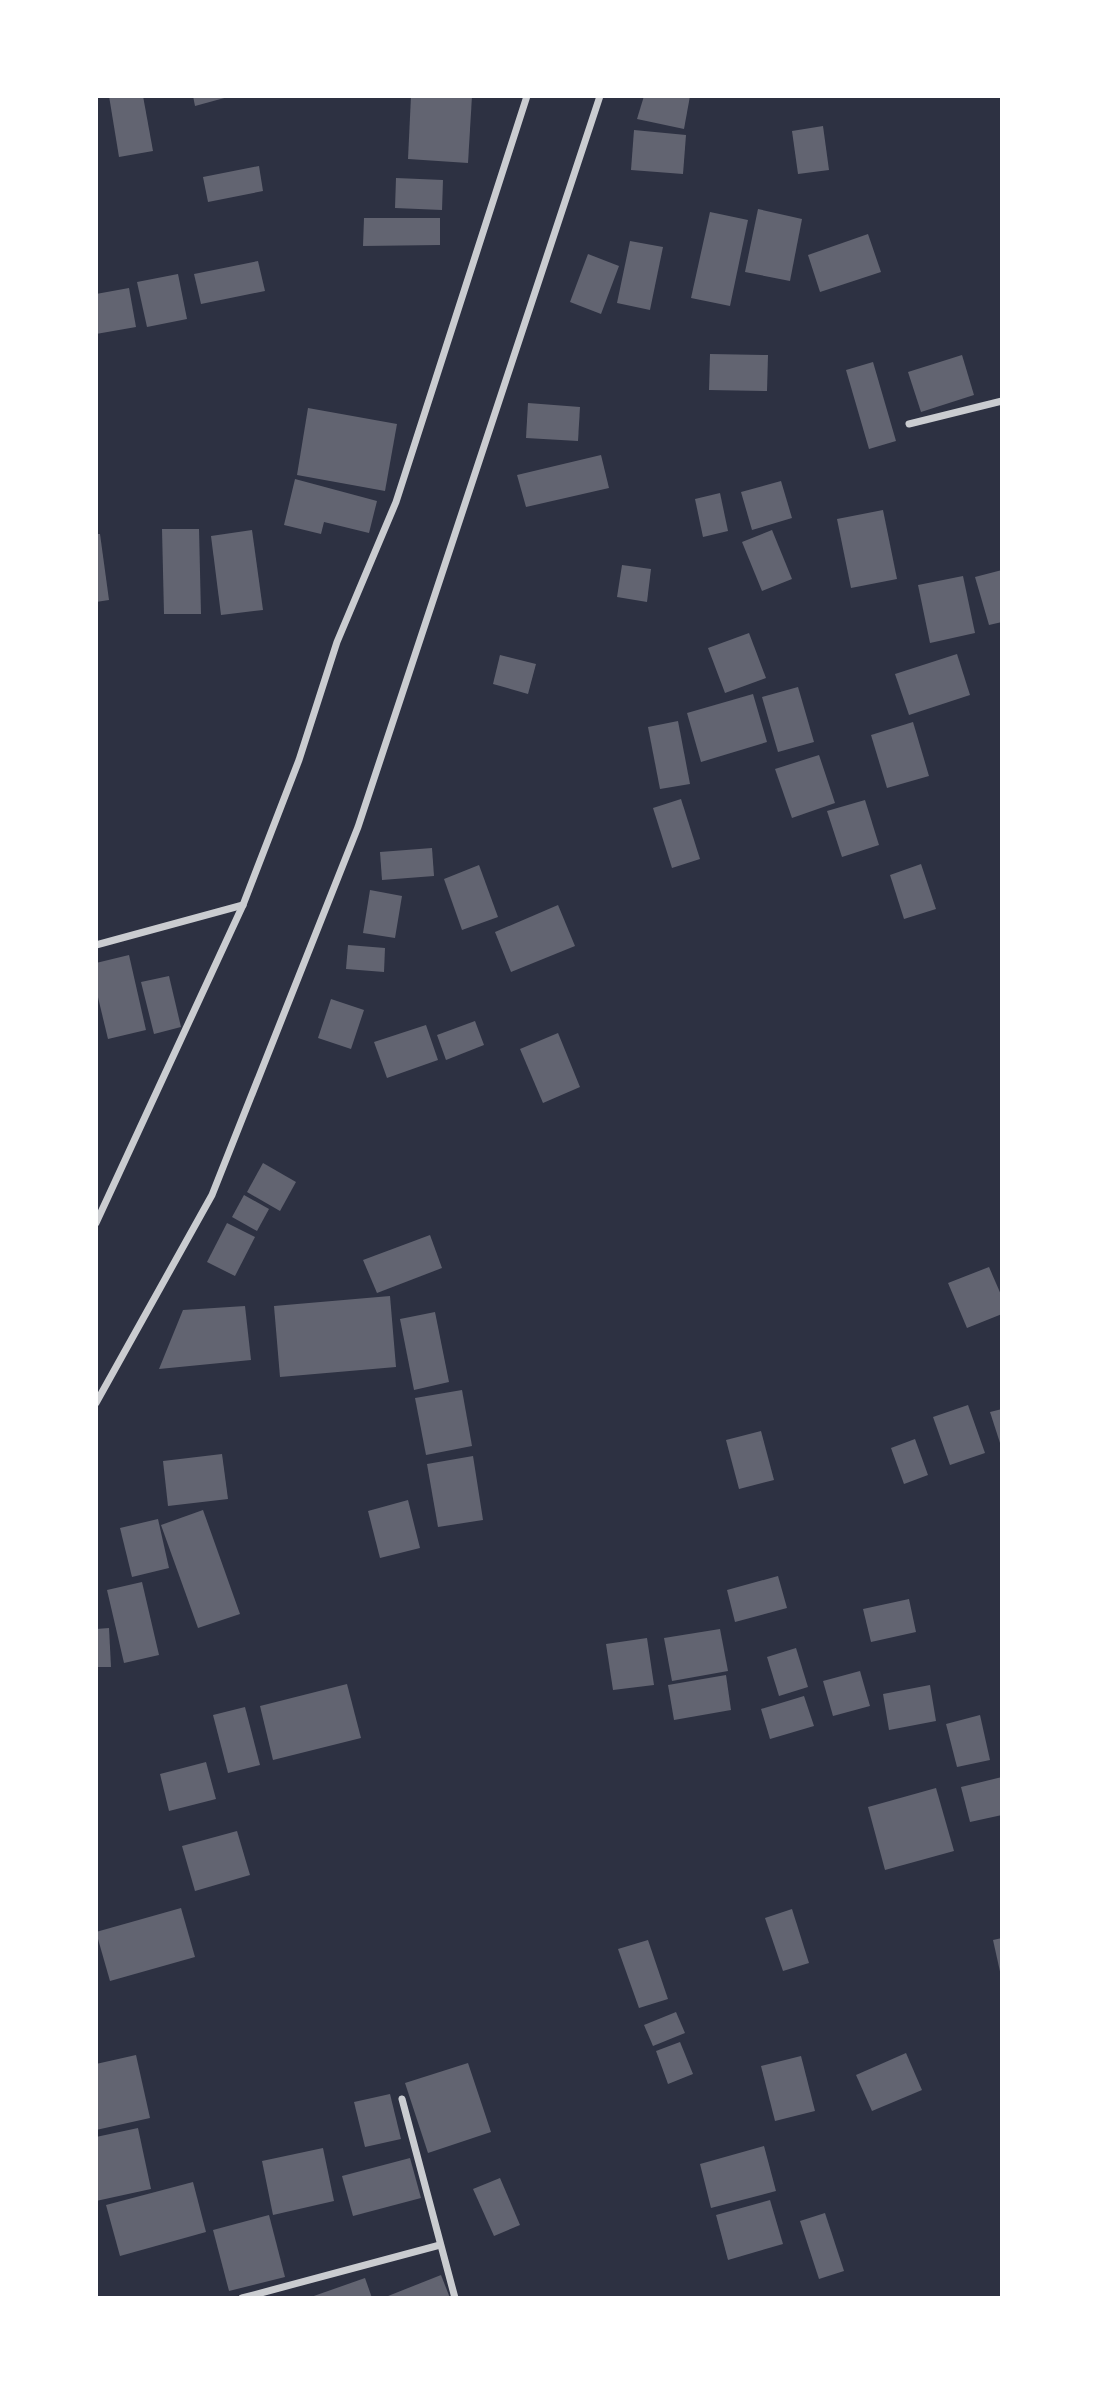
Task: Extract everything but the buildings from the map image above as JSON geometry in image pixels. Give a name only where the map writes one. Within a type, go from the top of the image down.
[{"type":"street","points":[[96,1223],[243,905],[299,760],[337,642],[396,502],[527,96]]},
{"type":"street","points":[[96,1403],[212,1195],[358,827],[600,96]]},
{"type":"street","points":[[909,424],[1002,401]]},
{"type":"street","points":[[96,945],[243,905]]},
{"type":"street","points":[[402,2099],[455,2298]]},
{"type":"street","points":[[242,2298],[440,2245]]}]
